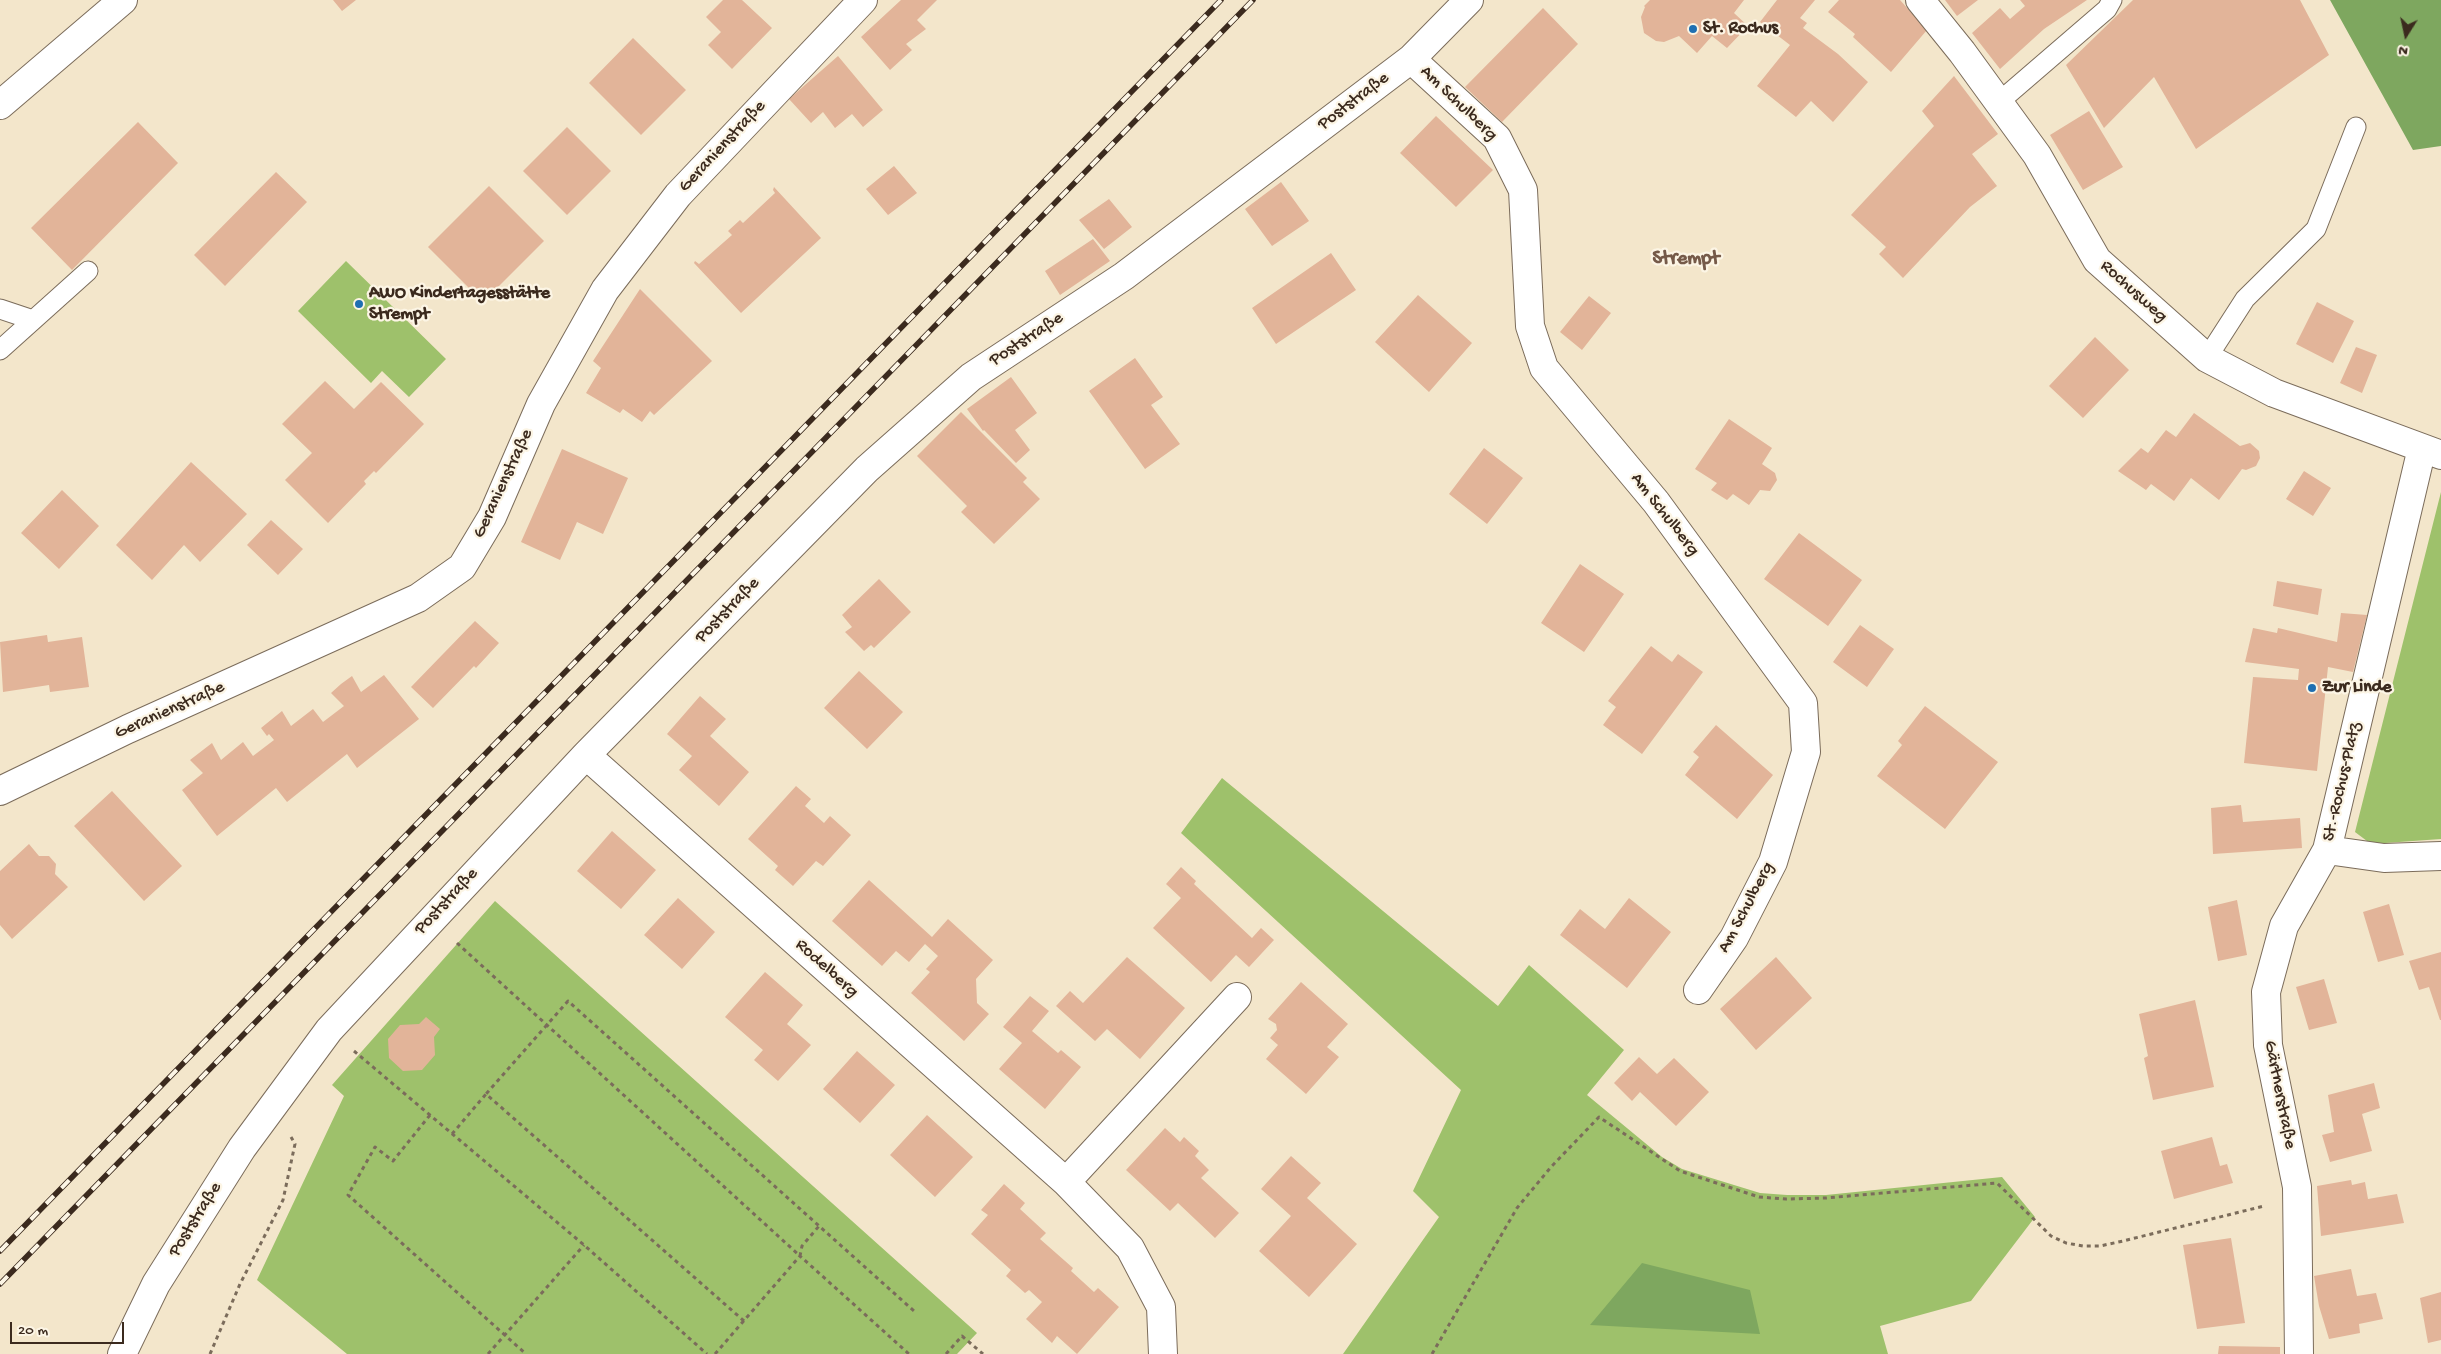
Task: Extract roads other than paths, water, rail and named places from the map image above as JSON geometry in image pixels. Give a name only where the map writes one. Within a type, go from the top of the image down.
[{"type":"street","points":[[0,105],[123,0]]},
{"type":"street","name":"Geranienstraße","points":[[0,792],[128,729],[418,598],[462,567],[492,517],[541,404],[605,290],[678,195],[863,0]]},
{"type":"street","name":"Poststraße","points":[[122,1354],[156,1284],[242,1148],[329,1030],[586,755],[867,469],[971,377],[1124,276],[1411,59],[1469,0]]},
{"type":"street","name":"Rochusweg","points":[[1920,0],[1999,102],[2037,155],[2097,260],[2207,358],[2274,393],[2431,452]]},
{"type":"street","name":"Am Schulberg","points":[[1411,59],[1497,138],[1523,190],[1530,326],[1544,368],[1656,502],[1803,703],[1806,752],[1773,862],[1734,938],[1698,990]]},
{"type":"street","name":"St.-Rochus-Platz","points":[[2431,452],[2327,850],[2384,858],[2441,856]]},
{"type":"street","name":"Rodelberg","points":[[586,755],[1066,1182],[1130,1248],[1162,1307],[1163,1354]]},
{"type":"street","name":"Gärtnerstraße","points":[[2299,1354],[2297,1187],[2268,1045],[2266,992],[2284,926],[2327,850]]},
{"type":"street","points":[[1066,1182],[1237,998]]},
{"type":"lane","points":[[1999,102],[2107,9],[2112,0]]},
{"type":"lane","points":[[2207,358],[2245,299],[2316,229],[2356,127]]},
{"type":"lane","points":[[0,350],[88,271]]},
{"type":"lane","points":[[0,309],[33,320]]},
{"type":"railway","points":[[0,1251],[1221,0]]},
{"type":"railway","points":[[0,1284],[1253,0]]},
{"type":"place","name":"St. Rochus","points":[[1693,29]]},
{"type":"place","name":"AWO Kindertagesstätte Strempt","points":[[359,304]]},
{"type":"place","name":"Zur Linde","points":[[2312,688]]},
{"type":"district","name":"Strempt","points":[[1686,260]]}]
